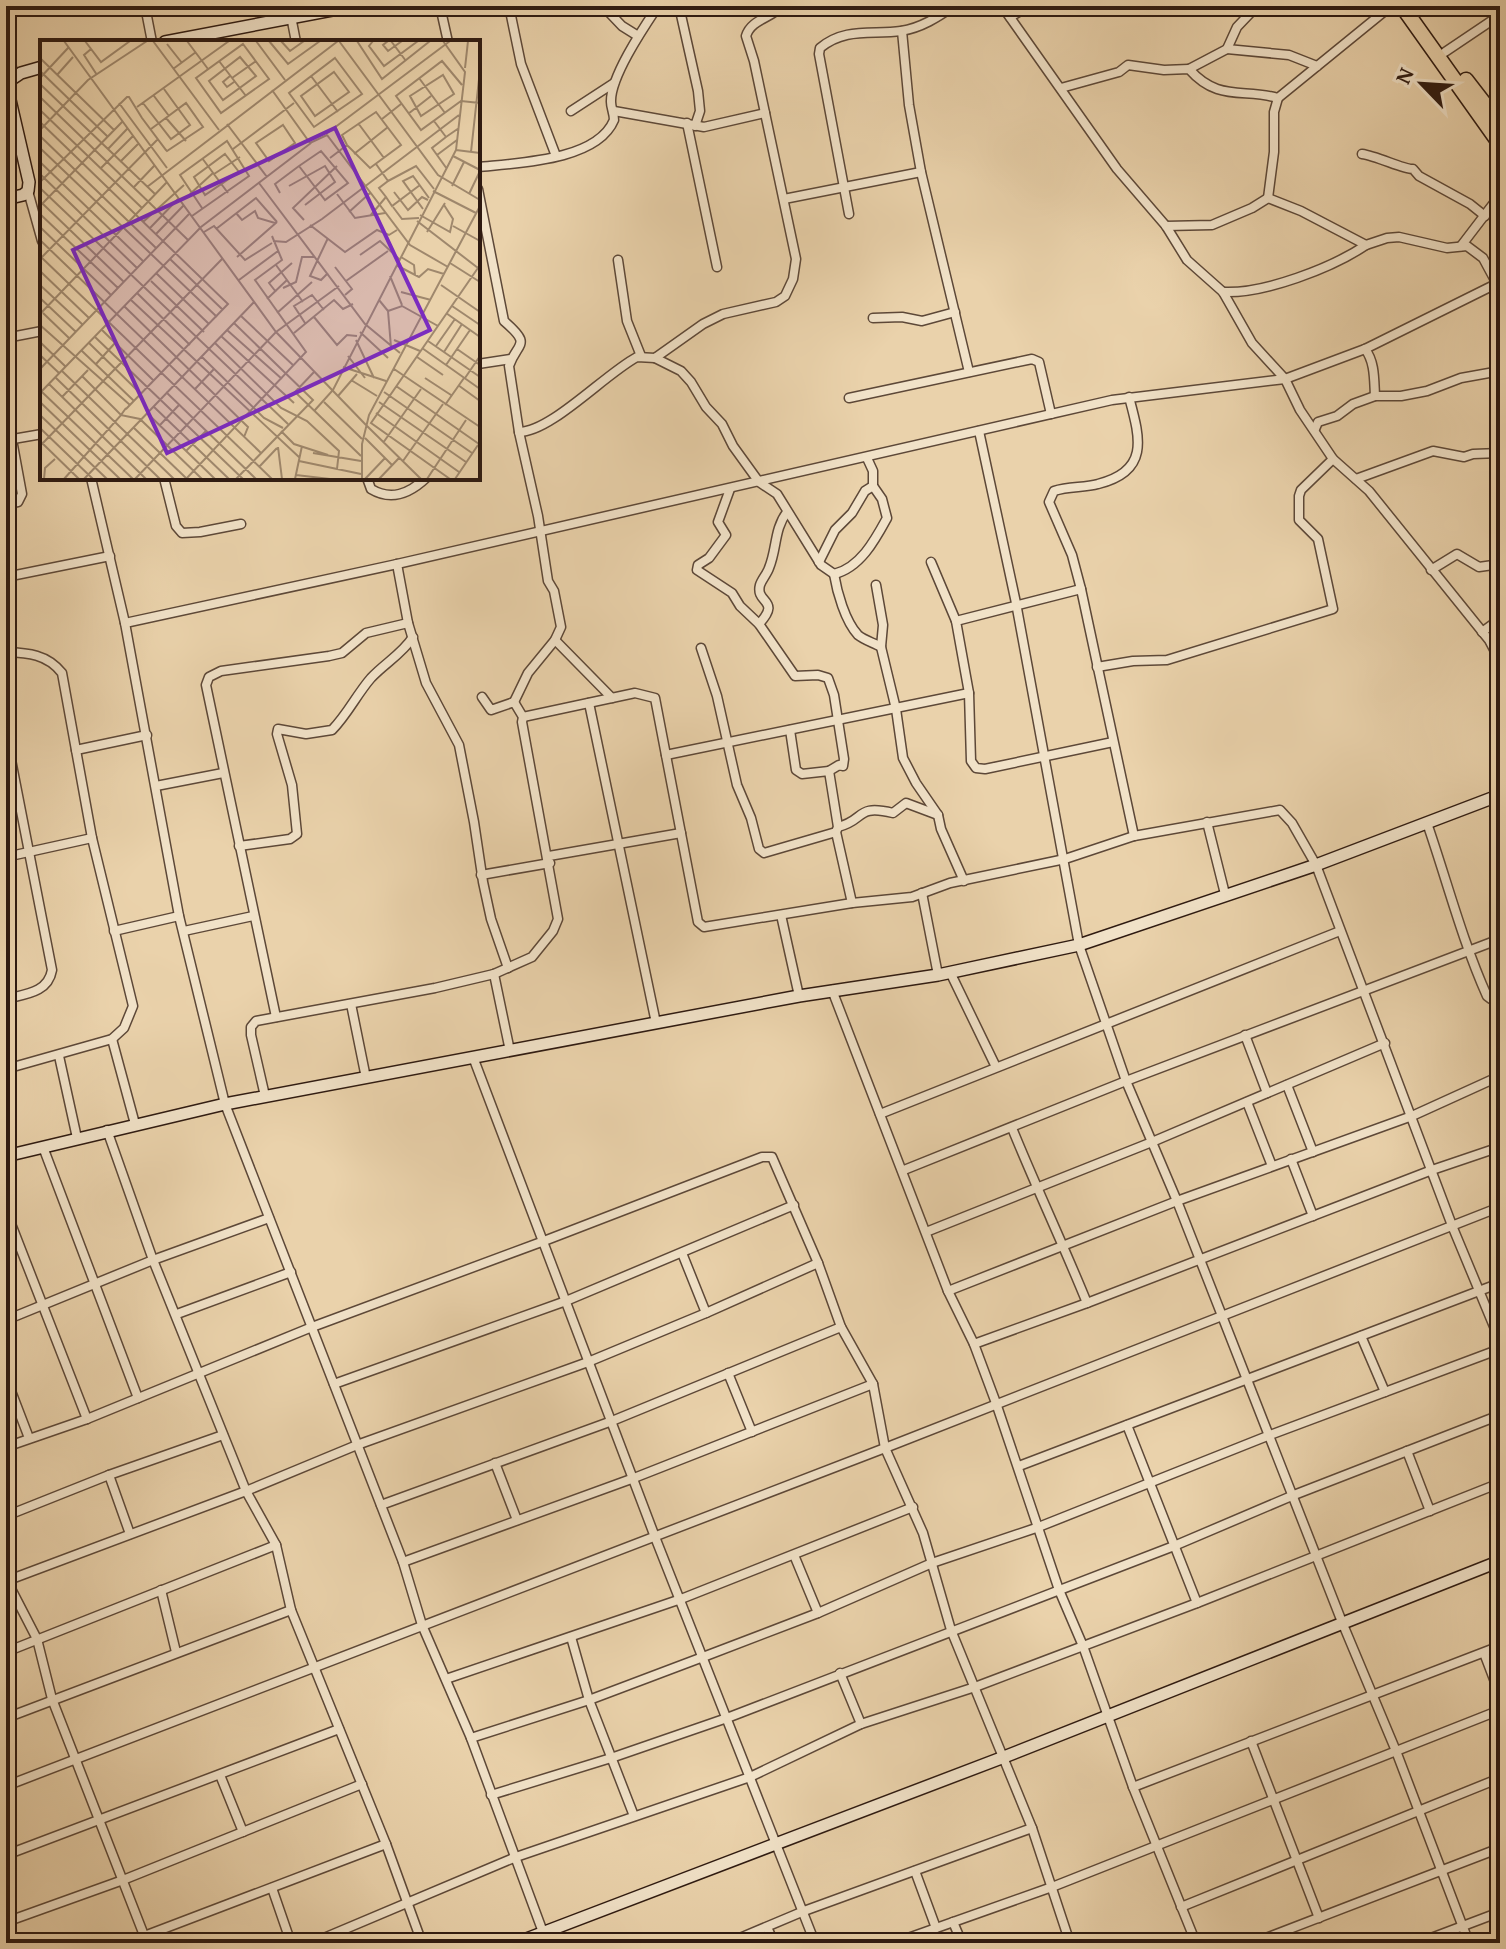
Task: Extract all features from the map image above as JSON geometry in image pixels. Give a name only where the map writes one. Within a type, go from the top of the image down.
[{"type":"highway","points":[[1402,6],[1500,144]]},
{"type":"highway","points":[[1412,6],[1500,124]]},
{"type":"street","points":[[145,6],[152,40]]},
{"type":"street","points":[[289,6],[296,40]]},
{"type":"street","points":[[176,40],[353,6]]},
{"type":"street","points":[[440,6],[448,40]]},
{"type":"street","points":[[509,6],[521,64],[556,156]]},
{"type":"street","points":[[603,6],[622,26],[638,36]]},
{"type":"street","points":[[480,167],[556,156],[583,148],[607,134],[614,120],[611,100],[614,83],[638,36],[658,6]]},
{"type":"street","points":[[679,6],[698,91],[700,111],[691,125],[717,267]]},
{"type":"street","points":[[655,358],[703,324],[723,314],[776,302],[785,296],[793,279],[796,259],[746,36],[752,25],[782,6]]},
{"type":"street","points":[[849,214],[820,48],[852,33],[902,31],[922,25],[954,6]]},
{"type":"street","points":[[1002,6],[1117,169],[1166,226],[1187,260],[1223,292],[1252,343],[1285,379],[1300,410],[1333,459],[1356,479],[1482,632],[1500,661]]},
{"type":"street","points":[[1010,17],[1029,6]]},
{"type":"street","points":[[1061,88],[1119,72],[1128,65],[1164,70],[1189,69],[1217,57],[1227,49],[1237,27],[1257,6]]},
{"type":"street","points":[[1268,198],[1274,152],[1274,112],[1278,98],[1391,6]]},
{"type":"street","points":[[1445,52],[1500,15]]},
{"type":"street","points":[[902,31],[909,105],[921,172],[969,372]]},
{"type":"street","points":[[6,43],[14,76]]},
{"type":"street","points":[[1227,49],[1289,55],[1317,66]]},
{"type":"street","points":[[40,68],[14,76],[7,87],[40,234]]},
{"type":"street","points":[[1189,69],[1207,85],[1218,90],[1278,98]]},
{"type":"street","points":[[571,111],[614,83]]},
{"type":"street","points":[[1486,107],[1500,97]]},
{"type":"street","points":[[614,111],[712,127],[765,113]]},
{"type":"street","points":[[1362,154],[1413,169],[1419,176],[1470,204],[1485,216]]},
{"type":"street","points":[[784,199],[921,172]]},
{"type":"street","points":[[6,199],[28,191]]},
{"type":"street","points":[[1461,246],[1500,195]]},
{"type":"street","points":[[1166,226],[1212,225],[1268,198]]},
{"type":"street","points":[[1268,198],[1301,211],[1366,245]]},
{"type":"street","points":[[480,199],[504,321],[518,335],[520,342],[518,353],[511,359],[480,364]]},
{"type":"street","points":[[125,623],[1129,397],[1285,379],[1365,349],[1498,283],[1479,253],[1467,246],[1447,248],[1399,237],[1366,245],[1322,267],[1276,283],[1241,293],[1223,292]]},
{"type":"street","points":[[618,260],[627,321],[641,356]]},
{"type":"street","points":[[873,318],[902,317],[922,321],[955,312]]},
{"type":"street","points":[[6,338],[40,331]]},
{"type":"street","points":[[1365,349],[1374,371],[1375,396]]},
{"type":"street","points":[[519,432],[531,431],[549,422],[626,363],[641,356],[655,358],[681,371],[722,424],[733,446],[759,482],[777,494],[819,562],[834,574],[836,588],[851,626],[860,637],[881,647]]},
{"type":"street","points":[[482,697],[491,710],[514,702],[528,673],[555,640],[561,621],[554,591],[548,581],[533,490],[519,432],[509,366],[511,359]]},
{"type":"street","points":[[849,398],[1036,360],[1051,414]]},
{"type":"street","points":[[1315,429],[1318,422],[1331,419],[1353,404],[1375,396],[1401,396],[1427,391],[1461,378],[1500,371]]},
{"type":"street","points":[[1129,397],[1138,430],[1135,461],[1131,469],[1098,484],[1054,491],[1049,502],[1072,555],[1081,589],[1134,836]]},
{"type":"street","points":[[6,407],[22,494],[18,502],[6,504]]},
{"type":"street","points":[[979,431],[1016,603],[1079,945],[1126,1081],[1177,1201],[1342,1622],[1396,1751],[1469,1943]]},
{"type":"street","points":[[13,439],[40,434]]},
{"type":"street","points":[[1356,479],[1433,451],[1464,457],[1500,453]]},
{"type":"street","points":[[834,574],[843,572],[862,557],[887,518],[882,499],[873,486],[873,471],[867,458]]},
{"type":"street","points":[[1097,667],[1167,660],[1333,609],[1318,539],[1299,520],[1299,496],[1301,490],[1333,459]]},
{"type":"street","points":[[91,480],[125,623],[179,916],[225,1104],[403,1562],[422,1625],[471,1738],[545,1938]]},
{"type":"street","points":[[164,480],[176,526],[182,533],[241,524]]},
{"type":"street","points":[[368,480],[371,489],[385,497],[403,494],[423,480]]},
{"type":"street","points":[[819,562],[835,530],[852,513],[865,491],[873,486]]},
{"type":"street","points":[[730,489],[718,524],[726,535],[709,558],[698,565],[697,570],[732,593],[740,606],[759,624],[795,676],[828,678],[834,695],[843,766],[802,774],[796,770],[790,730]]},
{"type":"street","points":[[759,624],[770,606],[759,586],[769,567],[779,525],[787,512]]},
{"type":"street","points":[[1431,570],[1457,554],[1479,567],[1500,564]]},
{"type":"street","points":[[6,577],[110,556]]},
{"type":"street","points":[[931,562],[956,621],[969,693],[969,749],[976,768],[985,769],[1113,742]]},
{"type":"street","points":[[397,564],[408,623],[426,683],[459,745],[481,875],[491,919],[508,968]]},
{"type":"street","points":[[876,585],[883,625],[881,647],[896,709],[903,758],[938,815],[964,881]]},
{"type":"street","points":[[956,621],[1016,603],[1081,589]]},
{"type":"street","points":[[1482,632],[1500,619]]},
{"type":"street","points":[[276,1017],[206,685],[209,677],[221,671],[342,653],[366,633],[408,623]]},
{"type":"street","points":[[239,846],[290,839],[297,834],[294,795],[278,729],[306,734],[332,730],[368,682],[413,637]]},
{"type":"street","points":[[555,640],[612,698]]},
{"type":"street","points":[[701,648],[717,696],[737,785],[751,818],[759,849],[764,853],[837,830],[851,824],[860,813],[873,809],[893,813],[906,803],[938,815]]},
{"type":"street","points":[[6,652],[43,657],[54,662],[62,673],[92,838],[133,1006],[124,1028],[112,1039],[6,1069]]},
{"type":"street","points":[[523,717],[635,693],[655,698],[698,922],[704,927],[852,903],[912,897],[930,889],[1065,859],[1134,836],[1280,810],[1292,823],[1316,865],[1453,1228],[1500,1341]]},
{"type":"street","points":[[666,755],[969,693]]},
{"type":"street","points":[[265,1096],[251,1027],[256,1021],[494,974],[532,957],[556,926],[558,919],[549,859],[523,717],[514,702]]},
{"type":"street","points":[[589,703],[656,1023]]},
{"type":"street","points":[[6,734],[49,944],[51,977],[43,988],[6,999]]},
{"type":"street","points":[[76,750],[147,735]]},
{"type":"street","points":[[829,771],[852,903]]},
{"type":"street","points":[[156,786],[223,773]]},
{"type":"street","points":[[6,1156],[107,1130],[265,1096],[832,990],[944,974],[1079,945],[1316,865],[1500,795]]},
{"type":"street","points":[[1207,822],[1225,894]]},
{"type":"street","points":[[1427,823],[1467,951],[1487,996],[1500,999]]},
{"type":"street","points":[[481,875],[681,833]]},
{"type":"street","points":[[6,857],[92,838]]},
{"type":"street","points":[[922,893],[944,974],[996,1067]]},
{"type":"street","points":[[781,915],[799,996]]},
{"type":"street","points":[[114,931],[179,916]]},
{"type":"street","points":[[184,931],[253,916]]},
{"type":"street","points":[[880,1114],[1340,931]]},
{"type":"street","points":[[904,1170],[1126,1081],[1500,939]]},
{"type":"street","points":[[494,974],[510,1051]]},
{"type":"street","points":[[832,990],[904,1170],[948,1291],[974,1344],[1019,1466],[1036,1528],[1109,1715],[1133,1787],[1196,1943]]},
{"type":"street","points":[[351,1004],[366,1078]]},
{"type":"street","points":[[1245,1035],[1267,1093]]},
{"type":"street","points":[[112,1039],[135,1124]]},
{"type":"street","points":[[926,1232],[1152,1142],[1385,1043]]},
{"type":"street","points":[[59,1056],[77,1138]]},
{"type":"street","points":[[473,1057],[655,1537],[815,1943]]},
{"type":"street","points":[[948,1291],[1177,1201],[1412,1116],[1500,1076]]},
{"type":"street","points":[[1287,1085],[1313,1152]]},
{"type":"street","points":[[1247,1102],[1272,1166]]},
{"type":"street","points":[[1012,1128],[1087,1303]]},
{"type":"street","points":[[107,1130],[153,1260],[223,1435],[246,1491],[276,1545],[291,1610],[386,1844],[422,1943]]},
{"type":"street","points":[[43,1147],[138,1398]]},
{"type":"street","points":[[974,1344],[1500,1147]]},
{"type":"street","points":[[6,1447],[87,1419],[312,1327],[769,1155],[776,1161],[841,1327],[873,1384],[885,1448],[913,1507],[951,1630],[1032,1828],[1070,1943]]},
{"type":"street","points":[[1291,1159],[1313,1216]]},
{"type":"street","points":[[334,1384],[566,1301],[794,1205]]},
{"type":"street","points":[[6,1786],[1453,1228],[1500,1207]]},
{"type":"street","points":[[6,1211],[87,1419]]},
{"type":"street","points":[[6,1320],[153,1260],[269,1218]]},
{"type":"street","points":[[682,1253],[706,1313]]},
{"type":"street","points":[[146,1939],[52,1699],[37,1639],[6,1580],[246,1491],[357,1445],[588,1362],[818,1263]]},
{"type":"street","points":[[177,1314],[291,1272]]},
{"type":"street","points":[[1019,1466],[1500,1283]]},
{"type":"street","points":[[381,1505],[612,1421],[841,1327]]},
{"type":"street","points":[[1361,1336],[1385,1392]]},
{"type":"street","points":[[471,1738],[589,1700],[703,1657],[818,1613],[932,1563],[1036,1528],[1270,1435],[1500,1349]]},
{"type":"street","points":[[728,1373],[752,1432]]},
{"type":"street","points":[[6,1378],[29,1438]]},
{"type":"street","points":[[403,1562],[634,1478],[873,1384]]},
{"type":"street","points":[[491,1795],[727,1718],[1174,1546],[1294,1495],[1500,1415]]},
{"type":"street","points":[[1127,1425],[1197,1603]]},
{"type":"street","points":[[6,1516],[223,1435]]},
{"type":"street","points":[[1407,1451],[1430,1511]]},
{"type":"street","points":[[495,1463],[517,1520]]},
{"type":"street","points":[[109,1475],[130,1534]]},
{"type":"street","points":[[312,1943],[516,1857],[750,1777],[861,1724],[975,1687],[1500,1483]]},
{"type":"street","points":[[446,1679],[681,1599],[913,1507]]},
{"type":"street","points":[[6,1652],[276,1545]]},
{"type":"street","points":[[794,1555],[818,1613]]},
{"type":"street","points":[[516,1943],[545,1938],[1500,1561]]},
{"type":"street","points":[[161,1590],[176,1652]]},
{"type":"street","points":[[6,1718],[291,1610]]},
{"type":"street","points":[[571,1637],[589,1700],[634,1816]]},
{"type":"street","points":[[1133,1787],[1500,1646]]},
{"type":"street","points":[[1484,1653],[1500,1695]]},
{"type":"street","points":[[840,1673],[861,1724]]},
{"type":"street","points":[[894,1943],[1052,1887],[1500,1710]]},
{"type":"street","points":[[6,1855],[339,1729]]},
{"type":"street","points":[[1251,1741],[1319,1918]]},
{"type":"street","points":[[220,1775],[243,1832]]},
{"type":"street","points":[[1181,1907],[1500,1778]]},
{"type":"street","points":[[6,1922],[123,1880],[362,1784]]},
{"type":"street","points":[[728,1943],[804,1911],[1032,1828]]},
{"type":"street","points":[[126,1943],[146,1939],[386,1844]]},
{"type":"street","points":[[1253,1943],[1500,1848]]},
{"type":"street","points":[[915,1871],[936,1928]]},
{"type":"street","points":[[272,1888],[291,1943]]},
{"type":"street","points":[[1418,1943],[1500,1912]]},
{"type":"street","points":[[953,1922],[962,1943]]},
{"type":"street","points":[[767,1927],[774,1943]]}]
